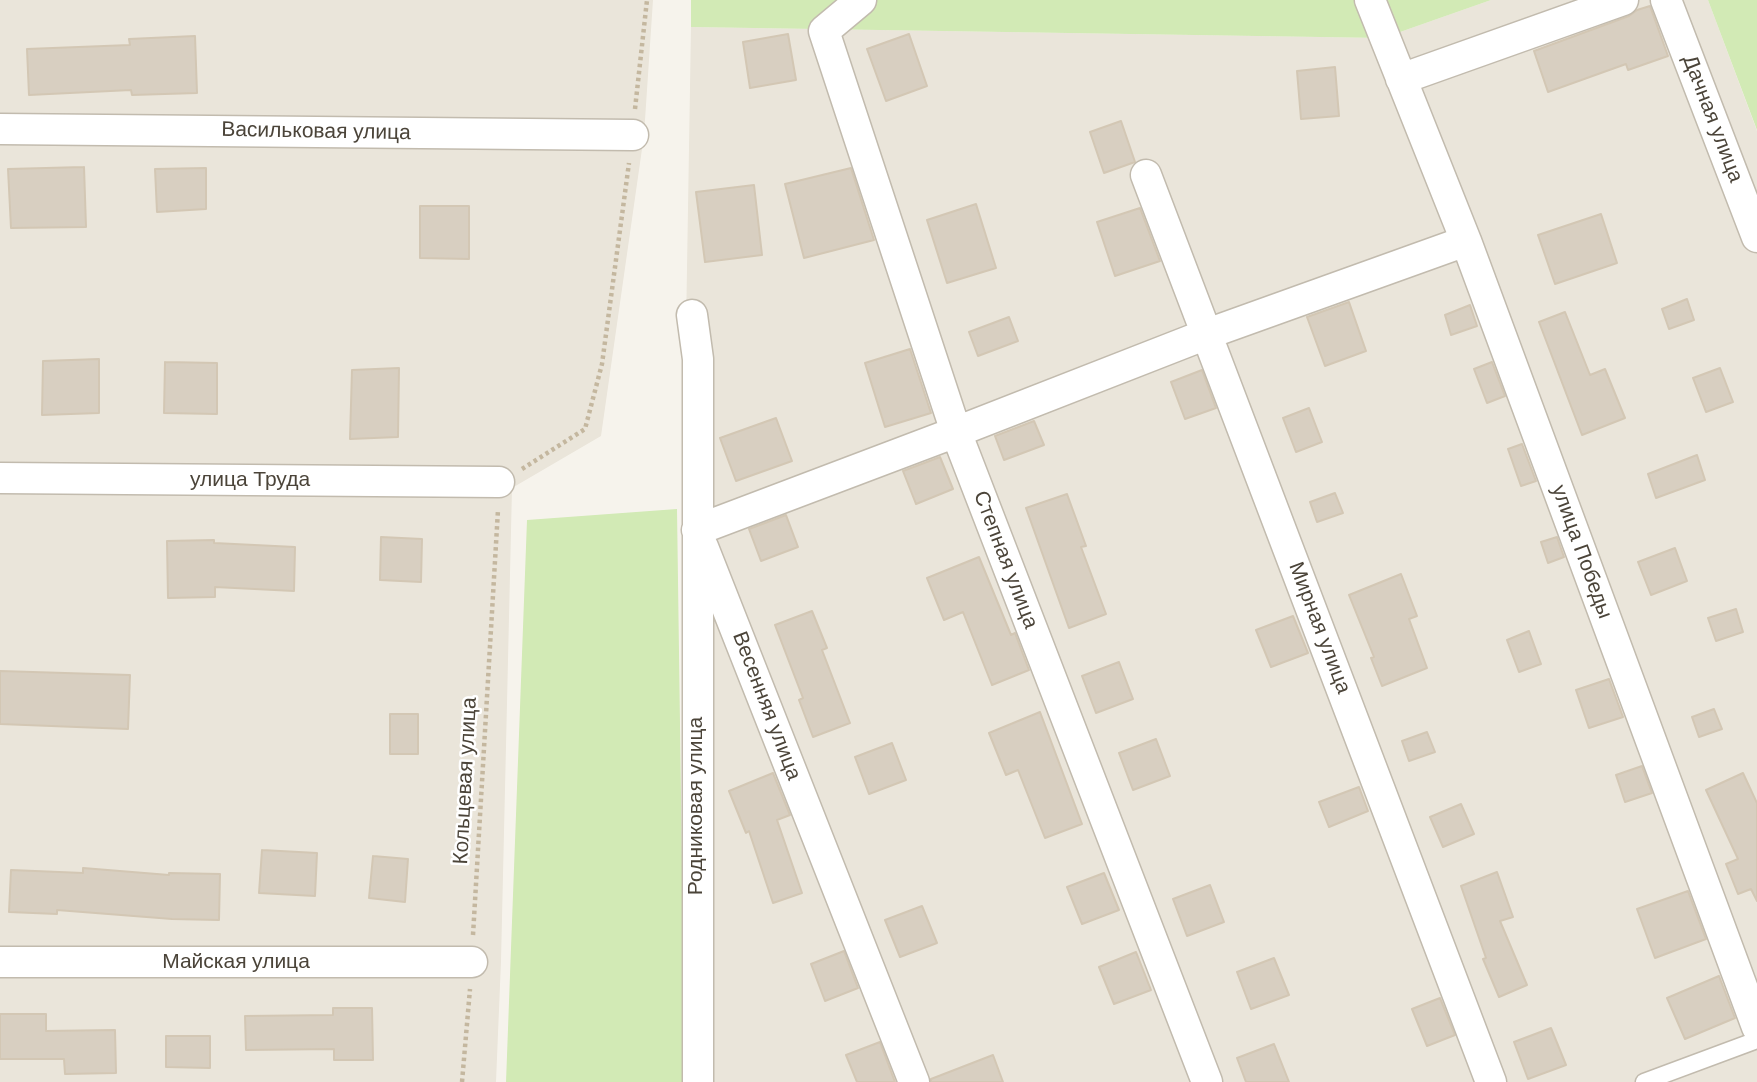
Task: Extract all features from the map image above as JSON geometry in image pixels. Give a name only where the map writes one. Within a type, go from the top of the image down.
[{"type":"street","name":"Степная улица","points":[[861,0],[824,31],[956,432],[1207,1082]]},
{"type":"street","name":"улица Победы","points":[[1370,0],[1466,241],[1757,1027]]},
{"type":"street","points":[[1401,79],[1623,0]]},
{"type":"street","name":"Дачная улица","points":[[1666,0],[1757,237]]},
{"type":"street","name":"Васильковая улица","points":[[0,129],[633,135]]},
{"type":"street","name":"Мирная улица","points":[[1146,175],[1491,1082]]},
{"type":"street","points":[[697,530],[1207,334],[1466,241]]},
{"type":"street","name":"Весенняя улица","points":[[692,315],[698,359],[697,530],[914,1082]]},
{"type":"street","name":"улица Труда","points":[[0,478],[499,482]]},
{"type":"street","name":"Родниковая улица","points":[[697,530],[698,1082]]},
{"type":"street","name":"Майская улица","points":[[0,962],[472,962]]},
{"type":"lane","points":[[1644,1082],[1757,1040]]},
{"type":"path","points":[[499,482],[584,429],[602,364],[633,135],[647,0]]},
{"type":"path","name":"Кольцевая улица","points":[[462,1082],[472,962],[499,482]]},
{"type":"shaded area","points":[[0,0],[653,0],[644,135],[601,436],[512,488],[496,1082],[0,1082]]},
{"type":"shaded area","points":[[1491,0],[1708,0],[1757,131],[1757,1082],[688,1082],[683,509],[691,27],[1383,38]]},
{"type":"green space","points":[[691,0],[1491,0],[1383,38],[691,27]]},
{"type":"green space","points":[[1708,0],[1757,0],[1757,130]]},
{"type":"green space","points":[[677,509],[685,1082],[506,1082],[527,520]]},
{"type":"building","points":[[1650,6],[1668,56],[1628,70],[1626,64],[1548,92],[1534,51]]},
{"type":"building","points":[[788,34],[796,80],[750,88],[743,42]]},
{"type":"building","points":[[909,34],[927,86],[886,101],[867,49]]},
{"type":"building","points":[[195,36],[197,93],[132,95],[131,90],[29,95],[27,49],[130,45],[129,39]]},
{"type":"building","points":[[1335,67],[1339,116],[1301,119],[1297,71]]},
{"type":"building","points":[[1121,121],[1135,162],[1104,173],[1090,132]]},
{"type":"building","points":[[84,167],[86,227],[11,228],[8,169]]},
{"type":"building","points":[[206,168],[206,209],[157,212],[155,169]]},
{"type":"building","points":[[851,168],[874,240],[804,258],[785,184]]},
{"type":"building","points":[[754,185],[762,255],[705,262],[696,192]]},
{"type":"building","points":[[976,204],[996,268],[947,283],[927,220]]},
{"type":"building","points":[[420,206],[469,206],[469,259],[420,258]]},
{"type":"building","points":[[1140,208],[1160,261],[1115,276],[1097,222]]},
{"type":"building","points":[[1601,214],[1617,263],[1555,284],[1538,235]]},
{"type":"building","points":[[1687,299],[1694,320],[1669,329],[1662,309]]},
{"type":"building","points":[[1349,302],[1366,351],[1325,366],[1307,317]]},
{"type":"building","points":[[1470,305],[1477,326],[1451,335],[1445,315]]},
{"type":"building","points":[[1565,312],[1590,375],[1605,369],[1625,418],[1582,435],[1539,322]]},
{"type":"building","points":[[1009,317],[1018,341],[978,356],[969,332]]},
{"type":"building","points":[[910,349],[931,413],[885,427],[865,363]]},
{"type":"building","points":[[99,359],[99,413],[42,415],[43,361]]},
{"type":"building","points":[[165,362],[217,363],[217,414],[164,413]]},
{"type":"building","points":[[1492,362],[1505,396],[1487,403],[1474,369]]},
{"type":"building","points":[[399,368],[398,437],[350,439],[352,370]]},
{"type":"building","points":[[1720,368],[1733,402],[1706,412],[1693,378]]},
{"type":"building","points":[[1202,370],[1216,408],[1185,419],[1171,382]]},
{"type":"building","points":[[1309,408],[1322,442],[1296,452],[1283,418]]},
{"type":"building","points":[[776,418],[792,461],[736,481],[720,438]]},
{"type":"building","points":[[1034,421],[1044,445],[1004,460],[995,436]]},
{"type":"building","points":[[1522,444],[1536,481],[1521,486],[1508,449]]},
{"type":"building","points":[[1697,455],[1705,480],[1656,498],[1648,474]]},
{"type":"building","points":[[940,457],[953,489],[916,504],[903,471]]},
{"type":"building","points":[[1335,493],[1343,513],[1317,522],[1310,502]]},
{"type":"building","points":[[1067,494],[1086,546],[1081,547],[1106,614],[1069,628],[1026,508]]},
{"type":"building","points":[[786,515],[798,547],[761,561],[749,529]]},
{"type":"building","points":[[381,537],[422,539],[421,582],[380,580]]},
{"type":"building","points":[[1557,537],[1564,557],[1548,563],[1541,542]]},
{"type":"building","points":[[214,540],[214,543],[295,547],[294,591],[215,587],[215,597],[168,598],[167,541]]},
{"type":"building","points":[[1675,548],[1687,581],[1651,595],[1638,562]]},
{"type":"building","points":[[979,557],[1011,635],[1015,633],[1029,670],[992,685],[963,612],[944,620],[927,578]]},
{"type":"building","points":[[1401,574],[1417,616],[1409,619],[1427,668],[1382,686],[1371,658],[1374,657],[1349,595]]},
{"type":"building","points":[[1736,609],[1743,632],[1716,641],[1708,618]]},
{"type":"building","points":[[812,611],[827,648],[822,650],[850,723],[813,737],[799,700],[803,698],[775,625]]},
{"type":"building","points":[[1293,616],[1308,653],[1271,667],[1256,630]]},
{"type":"building","points":[[1529,631],[1541,664],[1519,672],[1507,640]]},
{"type":"building","points":[[1119,662],[1133,699],[1096,713],[1082,676]]},
{"type":"building","points":[[0,671],[130,675],[128,729],[0,724]]},
{"type":"building","points":[[1609,679],[1623,717],[1589,728],[1576,690]]},
{"type":"building","points":[[1714,709],[1722,729],[1699,737],[1692,717]]},
{"type":"building","points":[[1040,712],[1082,824],[1045,838],[1018,770],[1006,775],[989,733]]},
{"type":"building","points":[[390,714],[418,714],[418,754],[390,754]]},
{"type":"building","points":[[1427,732],[1435,752],[1409,761],[1402,741]]},
{"type":"building","points":[[1156,739],[1170,776],[1133,790],[1119,753]]},
{"type":"building","points":[[892,743],[906,780],[869,794],[855,757]]},
{"type":"building","points":[[1642,766],[1652,793],[1625,802],[1616,775]]},
{"type":"building","points":[[773,773],[790,815],[777,820],[802,893],[773,903],[749,831],[746,833],[729,791]]},
{"type":"building","points":[[1743,773],[1757,803],[1757,901],[1751,889],[1738,894],[1726,864],[1738,859],[1706,790]]},
{"type":"building","points":[[1359,787],[1368,811],[1329,827],[1319,802]]},
{"type":"building","points":[[1461,804],[1474,834],[1443,847],[1430,817]]},
{"type":"building","points":[[262,850],[317,853],[315,896],[259,893]]},
{"type":"building","points":[[373,856],[408,859],[405,902],[369,898]]},
{"type":"building","points":[[83,868],[169,875],[220,874],[219,920],[57,910],[57,914],[9,912],[11,870],[83,873]]},
{"type":"building","points":[[1497,872],[1513,917],[1500,921],[1527,985],[1499,997],[1483,959],[1486,958],[1461,886]]},
{"type":"building","points":[[1104,873],[1119,910],[1082,924],[1067,887]]},
{"type":"building","points":[[1210,885],[1224,922],[1187,936],[1173,899]]},
{"type":"building","points":[[1688,891],[1706,939],[1655,958],[1637,909]]},
{"type":"building","points":[[922,906],[937,943],[900,957],[885,920]]},
{"type":"building","points":[[844,951],[858,988],[825,1001],[811,964]]},
{"type":"building","points":[[1136,952],[1151,990],[1114,1004],[1099,967]]},
{"type":"building","points":[[1274,958],[1289,995],[1251,1009],[1237,972]]},
{"type":"building","points":[[1719,976],[1735,1018],[1685,1039],[1667,998]]},
{"type":"building","points":[[1440,998],[1455,1035],[1427,1046],[1412,1009]]},
{"type":"building","points":[[333,1008],[372,1008],[373,1060],[334,1060],[334,1049],[246,1050],[245,1016],[333,1015]]},
{"type":"building","points":[[0,1014],[46,1014],[46,1031],[115,1030],[116,1073],[65,1074],[64,1059],[0,1059]]},
{"type":"building","points":[[1551,1028],[1566,1065],[1528,1079],[1514,1042]]},
{"type":"building","points":[[166,1036],[210,1036],[210,1068],[166,1067]]},
{"type":"building","points":[[880,1042],[895,1082],[857,1082],[846,1055]]},
{"type":"building","points":[[1274,1044],[1289,1082],[1246,1082],[1237,1058]]},
{"type":"building","points":[[993,1055],[1003,1082],[931,1082],[931,1079]]}]
